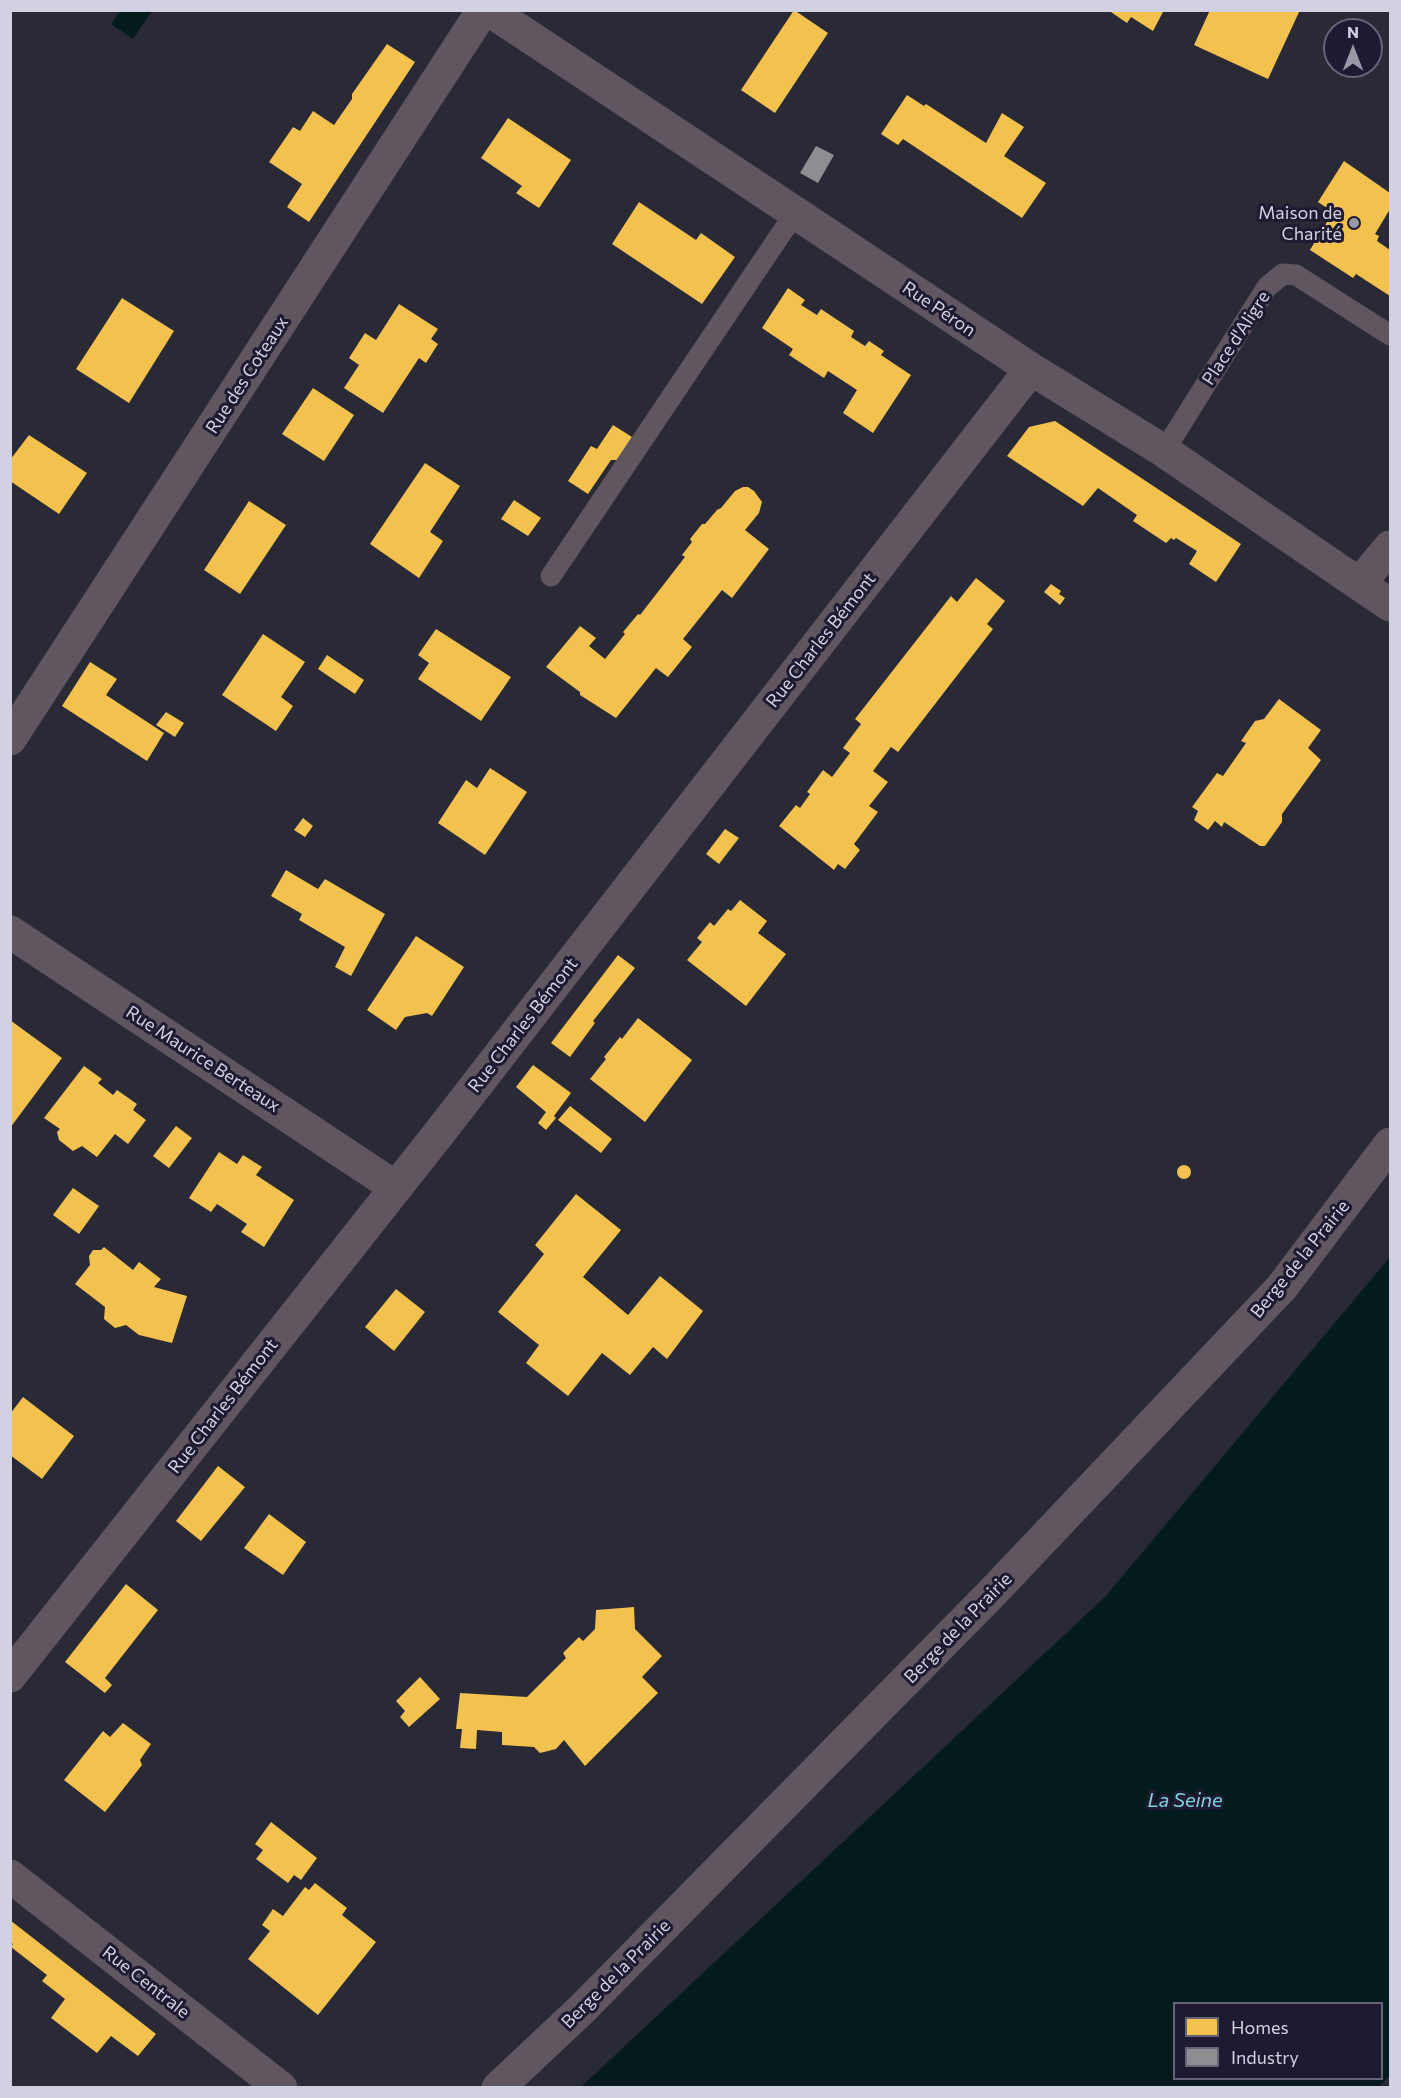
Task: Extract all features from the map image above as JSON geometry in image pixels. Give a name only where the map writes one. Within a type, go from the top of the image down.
[{"type":"street","name":"Rue des Coteaux","points":[[10,740],[483,10]]},
{"type":"street","name":"Rue Péron","points":[[489,10],[1031,369],[1164,451],[1390,604]]},
{"type":"street","name":"Rue Charles Bémont","points":[[10,1676],[395,1187],[1031,369]]},
{"type":"street","points":[[1359,584],[1390,548]]},
{"type":"street","name":"Rue Maurice Berteaux","points":[[10,932],[395,1187]]},
{"type":"street","name":"Berge de la Prairie","points":[[498,2088],[582,2009],[982,1604],[1282,1287],[1390,1144]]},
{"type":"street","name":"Rue Centrale","points":[[10,1876],[281,2088]]},
{"type":"lane","points":[[551,576],[795,213]]},
{"type":"lane","name":"Place d'Aligre","points":[[1164,451],[1267,287],[1283,274],[1296,275],[1390,335]]},
{"type":"water","points":[[120,11],[152,11],[133,39],[111,24]]},
{"type":"water","name":"La Seine","points":[[1390,1257],[1390,2075],[1379,2087],[581,2087],[1105,1597]]},
{"type":"building: Homes","points":[[794,10],[828,33],[775,113],[741,90]]},
{"type":"building: Homes","points":[[1108,10],[1164,10],[1153,31],[1131,17],[1127,23]]},
{"type":"building: Homes","points":[[1210,10],[1300,10],[1268,79],[1194,45]]},
{"type":"building: Homes","points":[[387,44],[415,62],[309,222],[287,207],[302,184],[269,162],[293,127],[300,131],[313,111],[334,125],[352,99],[352,94]]},
{"type":"building: Homes","points":[[907,95],[924,106],[926,104],[986,143],[1002,113],[1024,127],[1004,156],[1046,183],[1022,218],[903,139],[898,145],[881,134]]},
{"type":"building: Homes","points":[[508,118],[571,160],[539,208],[516,193],[522,186],[481,158]]},
{"type":"building: Homes","name":"Maison de Charité","points":[[1344,161],[1390,193],[1390,209],[1375,234],[1379,236],[1377,241],[1390,250],[1390,296],[1356,274],[1353,278],[1310,250],[1333,212],[1318,202]]},
{"type":"building: Homes","points":[[639,202],[696,240],[701,233],[735,257],[702,304],[612,244]]},
{"type":"building: Homes","points":[[788,288],[805,300],[801,305],[817,315],[821,309],[854,331],[851,337],[865,346],[869,341],[884,351],[881,355],[911,375],[873,433],[843,413],[857,390],[828,371],[824,378],[789,355],[793,349],[762,328]]},
{"type":"building: Homes","points":[[122,298],[174,331],[129,403],[76,369]]},
{"type":"building: Homes","points":[[399,304],[438,329],[431,339],[438,344],[426,363],[419,358],[383,413],[344,388],[359,365],[349,358],[365,333],[376,340]]},
{"type":"building: Homes","points":[[313,388],[354,415],[324,461],[282,434]]},
{"type":"building: Homes","points":[[1055,421],[1241,544],[1216,582],[1189,564],[1197,551],[1176,538],[1174,540],[1171,538],[1166,543],[1133,521],[1137,515],[1098,488],[1083,506],[1007,456],[1029,427]]},
{"type":"building: Homes","points":[[613,425],[632,437],[617,460],[611,460],[588,494],[568,481],[591,446],[597,449]]},
{"type":"building: Homes","points":[[29,435],[87,473],[59,514],[10,481],[10,460]]},
{"type":"building: Homes","points":[[425,463],[460,486],[430,532],[443,541],[419,578],[370,544]]},
{"type":"building: Homes","points":[[743,487],[754,491],[762,502],[759,513],[745,530],[769,549],[732,598],[722,590],[683,639],[692,647],[668,677],[656,668],[616,718],[580,695],[580,692],[546,667],[580,626],[596,638],[589,646],[605,659],[625,634],[623,632],[638,614],[640,615],[685,557],[682,555],[692,542],[690,539],[702,524],[705,524],[721,508],[735,491]]},
{"type":"building: Homes","points":[[514,500],[541,518],[528,536],[501,519]]},
{"type":"building: Homes","points":[[249,501],[286,525],[240,594],[204,570]]},
{"type":"building: Homes","points":[[976,578],[1005,601],[987,624],[993,629],[898,752],[891,747],[873,771],[888,782],[869,806],[878,812],[854,844],[860,850],[845,869],[838,864],[834,870],[779,826],[796,805],[800,808],[810,794],[807,792],[823,770],[832,777],[850,753],[843,748],[861,724],[855,719],[951,596],[957,602]]},
{"type":"building: Homes","points":[[1051,584],[1061,591],[1059,594],[1065,598],[1060,605],[1044,592]]},
{"type":"building: Homes","points":[[436,629],[511,677],[481,721],[418,679],[429,663],[418,655]]},
{"type":"building: Homes","points":[[263,634],[305,662],[281,697],[293,706],[276,731],[222,695]]},
{"type":"building: Homes","points":[[327,655],[364,680],[355,694],[318,669]]},
{"type":"building: Homes","points":[[90,662],[117,679],[106,695],[164,733],[147,761],[62,706]]},
{"type":"building: Homes","points":[[1279,699],[1321,730],[1308,748],[1321,760],[1282,814],[1282,822],[1265,846],[1260,846],[1224,822],[1222,827],[1215,821],[1208,830],[1194,820],[1198,811],[1192,807],[1217,773],[1223,776],[1246,743],[1241,741],[1255,721],[1264,719]]},
{"type":"building: Homes","points":[[166,712],[184,723],[175,737],[156,725]]},
{"type":"building: Homes","points":[[490,768],[527,792],[485,855],[438,823],[466,780],[477,788]]},
{"type":"building: Homes","points":[[303,818],[313,826],[305,837],[294,830]]},
{"type":"building: Homes","points":[[725,829],[739,838],[719,864],[706,854]]},
{"type":"building: Homes","points":[[286,870],[318,889],[325,879],[385,914],[351,976],[335,967],[345,947],[299,920],[302,914],[271,896]]},
{"type":"building: Homes","points":[[740,900],[767,921],[758,933],[786,954],[746,1006],[687,960],[702,942],[697,938],[710,922],[714,926],[728,909],[731,911]]},
{"type":"building: Homes","points":[[416,936],[464,967],[432,1016],[427,1013],[405,1017],[396,1030],[367,1010]]},
{"type":"building: Homes","points":[[618,955],[635,968],[593,1021],[595,1023],[570,1057],[551,1043]]},
{"type":"building: Homes","points":[[638,1018],[692,1060],[645,1122],[590,1079],[606,1059],[604,1057]]},
{"type":"building: Homes","points":[[10,1020],[62,1058],[10,1128]]},
{"type":"building: Homes","points":[[533,1065],[571,1093],[546,1130],[538,1123],[546,1112],[516,1087]]},
{"type":"building: Homes","points":[[84,1066],[102,1079],[98,1083],[113,1095],[117,1090],[137,1104],[133,1110],[146,1120],[128,1144],[115,1134],[97,1157],[82,1146],[73,1151],[59,1140],[57,1132],[60,1129],[44,1118]]},
{"type":"building: Homes","points":[[570,1106],[612,1139],[601,1153],[558,1120]]},
{"type":"building: Homes","points":[[176,1126],[192,1138],[169,1168],[153,1156]]},
{"type":"building: Homes","points":[[219,1152],[237,1164],[243,1155],[262,1167],[256,1175],[294,1200],[264,1247],[241,1232],[247,1224],[217,1204],[211,1212],[189,1198]]},
{"type":"building: Homes","points":[[1181,1165],[1187,1165],[1191,1172],[1187,1179],[1181,1179],[1177,1175],[1177,1169]]},
{"type":"building: Homes","points":[[73,1188],[99,1206],[79,1234],[53,1215]]},
{"type":"building: Homes","points":[[576,1194],[621,1230],[583,1277],[628,1315],[660,1276],[703,1311],[667,1359],[653,1347],[630,1375],[602,1353],[568,1396],[526,1363],[539,1345],[498,1312],[544,1254],[535,1245]]},
{"type":"building: Homes","points":[[104,1247],[133,1270],[139,1262],[161,1279],[154,1287],[187,1296],[172,1343],[139,1335],[126,1325],[115,1328],[104,1319],[105,1307],[75,1284],[90,1265],[89,1256],[93,1250],[101,1250]]},
{"type":"building: Homes","points":[[396,1289],[425,1312],[394,1351],[365,1327]]},
{"type":"building: Homes","points":[[23,1397],[74,1436],[42,1479],[10,1455],[10,1414]]},
{"type":"building: Homes","points":[[218,1466],[245,1487],[201,1541],[176,1521]]},
{"type":"building: Homes","points":[[269,1514],[306,1542],[283,1575],[244,1548]]},
{"type":"building: Homes","points":[[126,1584],[158,1610],[105,1678],[112,1685],[105,1693],[65,1662]]},
{"type":"building: Homes","points":[[634,1607],[635,1629],[662,1656],[642,1677],[658,1693],[585,1766],[564,1740],[556,1749],[540,1753],[534,1747],[502,1745],[502,1732],[477,1730],[476,1749],[460,1748],[462,1729],[456,1729],[460,1693],[527,1697],[566,1658],[563,1653],[579,1637],[583,1641],[595,1629],[596,1610]]},
{"type":"building: Homes","points":[[420,1677],[440,1699],[409,1727],[400,1717],[405,1711],[396,1701]]},
{"type":"building: Homes","points":[[123,1723],[151,1744],[140,1760],[142,1765],[105,1812],[64,1780],[103,1731],[110,1737]]},
{"type":"building: Homes","points":[[271,1822],[317,1858],[301,1880],[294,1875],[288,1883],[256,1859],[263,1850],[255,1844]]},
{"type":"building: Homes","points":[[315,1883],[347,1908],[342,1915],[376,1942],[318,2015],[248,1959],[270,1931],[262,1925],[273,1909],[283,1916],[305,1887],[309,1890]]},
{"type":"building: Homes","points":[[10,1920],[156,2034],[138,2056],[111,2036],[97,2053],[51,2018],[65,1999],[42,1981],[47,1975],[11,1947],[13,1944],[10,1942]]},
{"type":"building: Industry","points":[[816,146],[834,155],[818,183],[800,173]]},
{"type":"place","name":"Maison de Charité","points":[[1354,223]]}]
